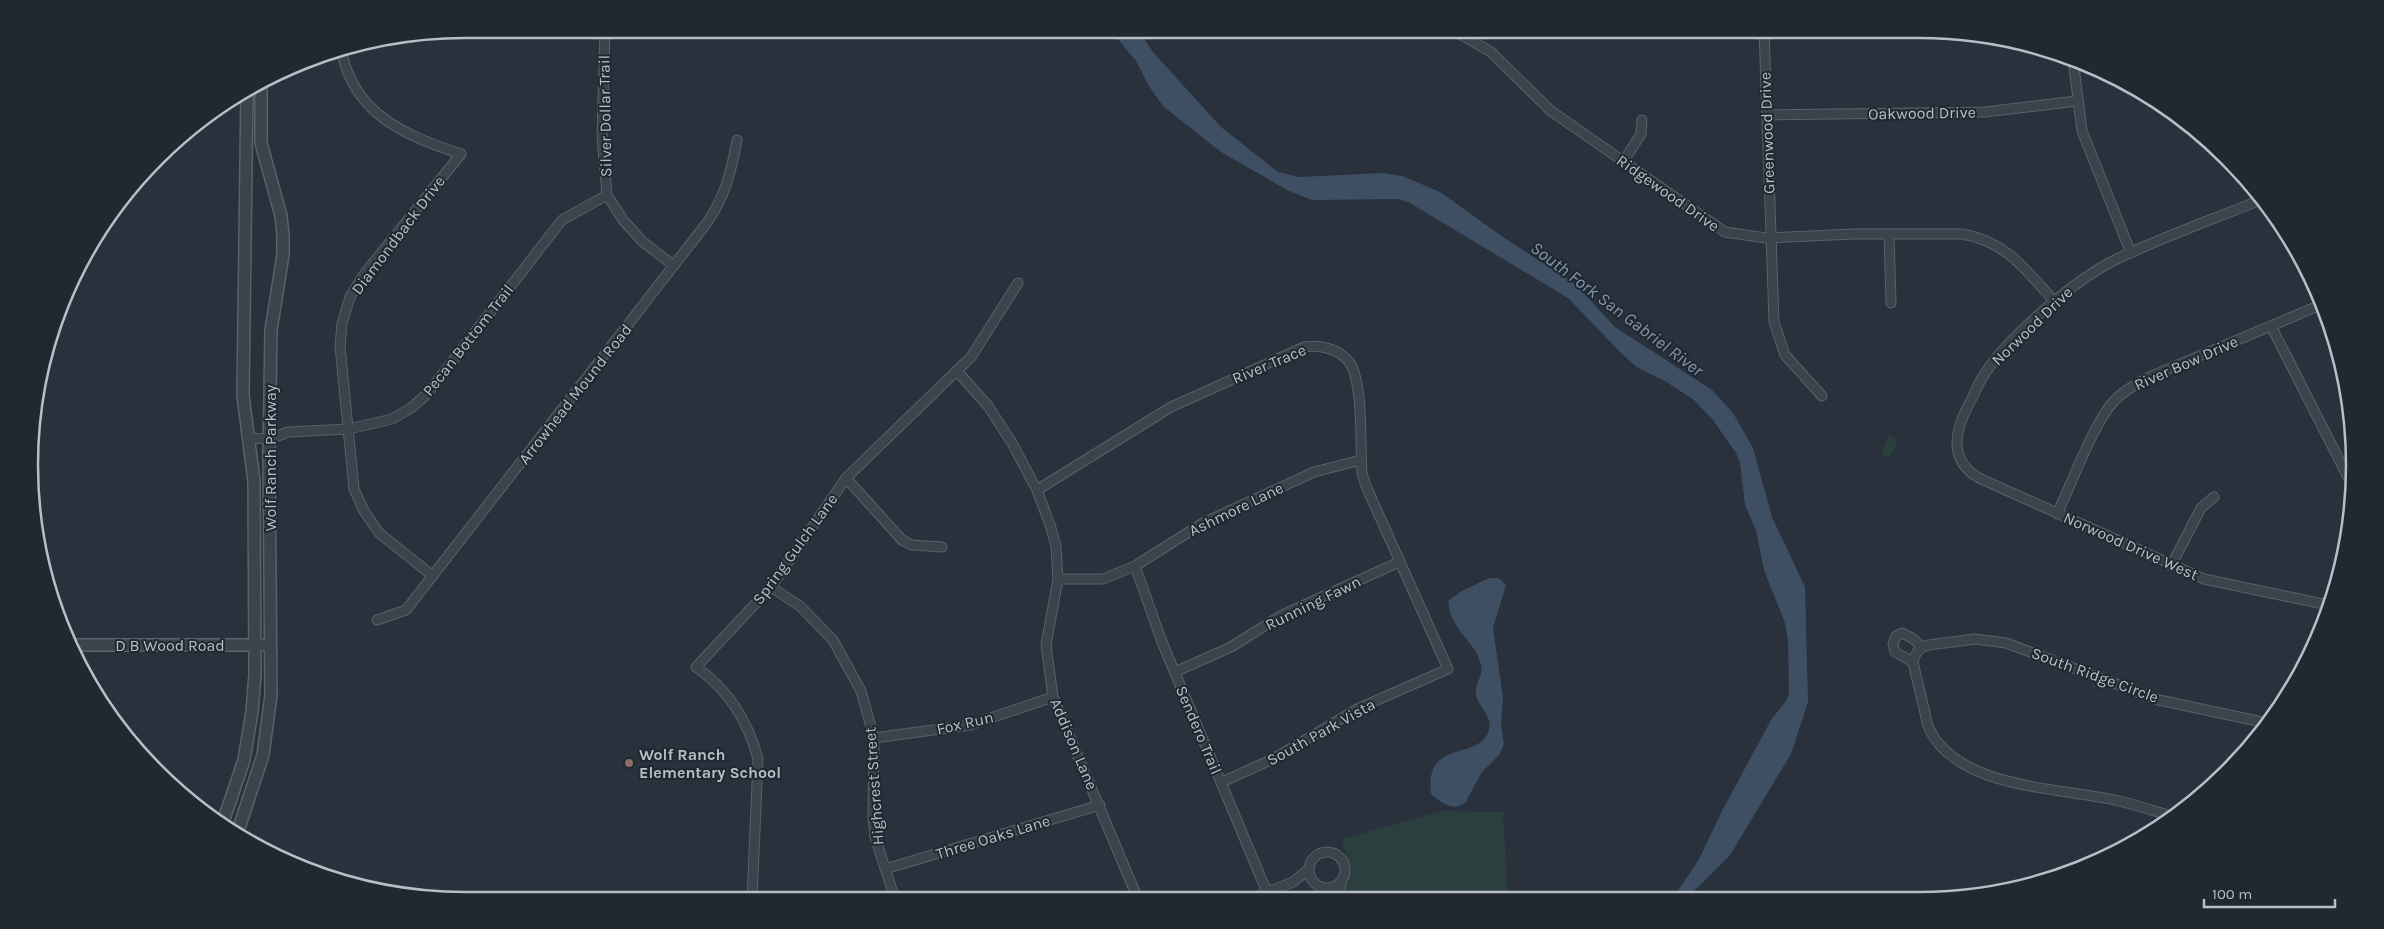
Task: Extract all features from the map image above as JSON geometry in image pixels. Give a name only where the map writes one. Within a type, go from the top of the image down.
[{"type":"street","name":"Silver Dollar Trail","points":[[605,38],[602,136],[607,194],[623,220],[642,240],[674,266]]},
{"type":"street","name":"Ridgewood Drive","points":[[1470,38],[1491,52],[1551,111],[1725,232],[1771,237],[1962,234],[1992,242],[2011,254],[2054,301]]},
{"type":"street","name":"Greenwood Drive","points":[[1764,38],[1774,322],[1785,355],[1822,396]]},
{"type":"street","name":"Diamondback Drive","points":[[342,56],[344,67],[357,93],[381,119],[424,142],[461,154],[365,274],[350,297],[342,323],[340,346],[354,489],[364,511],[379,533],[433,576]]},
{"type":"street","points":[[2074,66],[2080,123],[2087,147],[2132,253]]},
{"type":"street","name":"Wolf Ranch Parkway","points":[[239,827],[266,742],[271,694],[270,438],[272,322],[283,255],[284,235],[281,216],[261,143],[261,90]]},
{"type":"street","name":"Wolf Ranch Parkway","points":[[225,818],[240,777],[249,737],[254,694],[254,481],[243,396],[247,97]]},
{"type":"street","name":"Oakwood Drive","points":[[1767,114],[1985,112],[2077,101]]},
{"type":"street","points":[[1624,162],[1641,134],[1642,120]]},
{"type":"street","name":"Arrowhead Mound Road","points":[[377,620],[406,610],[674,266],[719,205],[728,183],[737,140]]},
{"type":"street","name":"Pecan Bottom Trail","points":[[248,438],[270,438],[288,432],[349,429],[392,419],[411,408],[427,394],[562,220],[607,194]]},
{"type":"street","name":"Norwood Drive","points":[[1956,446],[1956,437],[1961,421],[1982,378],[2014,340],[2054,301],[2091,274],[2132,253],[2255,202]]},
{"type":"street","points":[[1889,234],[1891,302]]},
{"type":"street","name":"Spring Gulch Lane","points":[[752,892],[758,759],[752,737],[740,713],[710,677],[696,667],[771,587],[846,478],[957,371],[983,341],[1018,283]]},
{"type":"street","name":"River Bow Drive","points":[[2058,514],[2090,442],[2115,400],[2149,377],[2316,307]]},
{"type":"street","points":[[2270,326],[2346,473]]},
{"type":"street","name":"River Trace","points":[[1037,490],[1171,407],[1304,348],[1312,346],[1324,347],[1340,354],[1353,369],[1357,395],[1361,460],[1366,486],[1448,669]]},
{"type":"street","name":"Addison Lane","points":[[957,371],[988,406],[1012,443],[1037,490],[1056,546],[1058,579],[1046,645],[1053,697],[1135,892]]},
{"type":"street","name":"Norwood Drive West","points":[[1956,446],[1963,465],[1973,474],[2171,566],[2225,585],[2323,604]]},
{"type":"street","name":"Ashmore Lane","points":[[1058,579],[1103,579],[1135,566],[1203,523],[1314,472],[1361,460]]},
{"type":"street","points":[[846,478],[902,540],[912,545],[942,547]]},
{"type":"street","points":[[2171,566],[2201,508],[2214,497]]},
{"type":"street","name":"Running Fawn","points":[[1175,672],[1231,648],[1282,615],[1399,562]]},
{"type":"street","name":"Sendero Trail","points":[[1135,566],[1175,672],[1267,892]]},
{"type":"street","name":"Highcrest Street","points":[[771,587],[800,606],[833,640],[854,675],[874,738],[873,817],[875,837],[893,892]]},
{"type":"street","points":[[1913,662],[1895,652],[1892,648],[1894,640],[1902,634],[1907,634],[1922,646],[1916,653],[1913,662],[1931,734],[1947,755],[1958,762],[1996,777],[2030,786],[2119,801],[2165,814]]},
{"type":"street","name":"South Ridge Circle","points":[[1922,646],[1974,639],[2006,643],[2160,700],[2260,721]]},
{"type":"street","name":"D B Wood Road","points":[[78,645],[271,645]]},
{"type":"street","name":"South Park Vista","points":[[1222,782],[1273,760],[1359,708],[1448,669]]},
{"type":"street","name":"Fox Run","points":[[874,738],[970,725],[1053,697]]},
{"type":"street","name":"Three Oaks Lane","points":[[885,870],[1100,805]]},
{"type":"street","points":[[1313,882],[1309,869],[1310,863],[1317,855],[1334,854],[1344,866],[1345,871],[1340,881],[1340,892]]},
{"type":"street","points":[[1267,892],[1293,882],[1309,869]]},
{"type":"street","points":[[1326,888],[1340,881]]},
{"type":"street","points":[[1293,882],[1313,882],[1326,888],[1330,892]]},
{"type":"shaded area","points":[[1889,435],[1898,439],[1890,458],[1881,454]]},
{"type":"shaded area","points":[[1442,811],[1503,812],[1508,892],[1346,892],[1345,880],[1349,867],[1342,839]]},
{"type":"water","points":[[1117,38],[1144,38],[1152,51],[1221,127],[1278,172],[1299,177],[1383,173],[1402,176],[1440,192],[1503,237],[1576,285],[1615,327],[1712,390],[1733,413],[1753,448],[1772,517],[1805,587],[1808,702],[1791,754],[1730,855],[1693,892],[1677,892],[1699,859],[1723,809],[1771,720],[1786,701],[1789,693],[1788,640],[1785,623],[1764,570],[1756,530],[1745,505],[1740,463],[1736,453],[1713,420],[1694,400],[1665,381],[1638,368],[1568,298],[1410,203],[1398,199],[1312,200],[1287,190],[1221,152],[1164,107],[1150,88],[1136,61]]},
{"type":"water","points":[[1489,578],[1499,578],[1506,585],[1493,628],[1503,698],[1501,724],[1504,744],[1499,755],[1482,772],[1465,803],[1456,807],[1443,803],[1431,794],[1431,776],[1436,764],[1444,757],[1484,740],[1490,725],[1476,695],[1481,665],[1474,649],[1458,629],[1450,612],[1448,601],[1460,592]]},
{"type":"place","name":"Wolf Ranch Elementary School","points":[[629,763]]},
{"type":"water label","name":"South Fork San Gabriel River","points":[[1617,309]]}]
